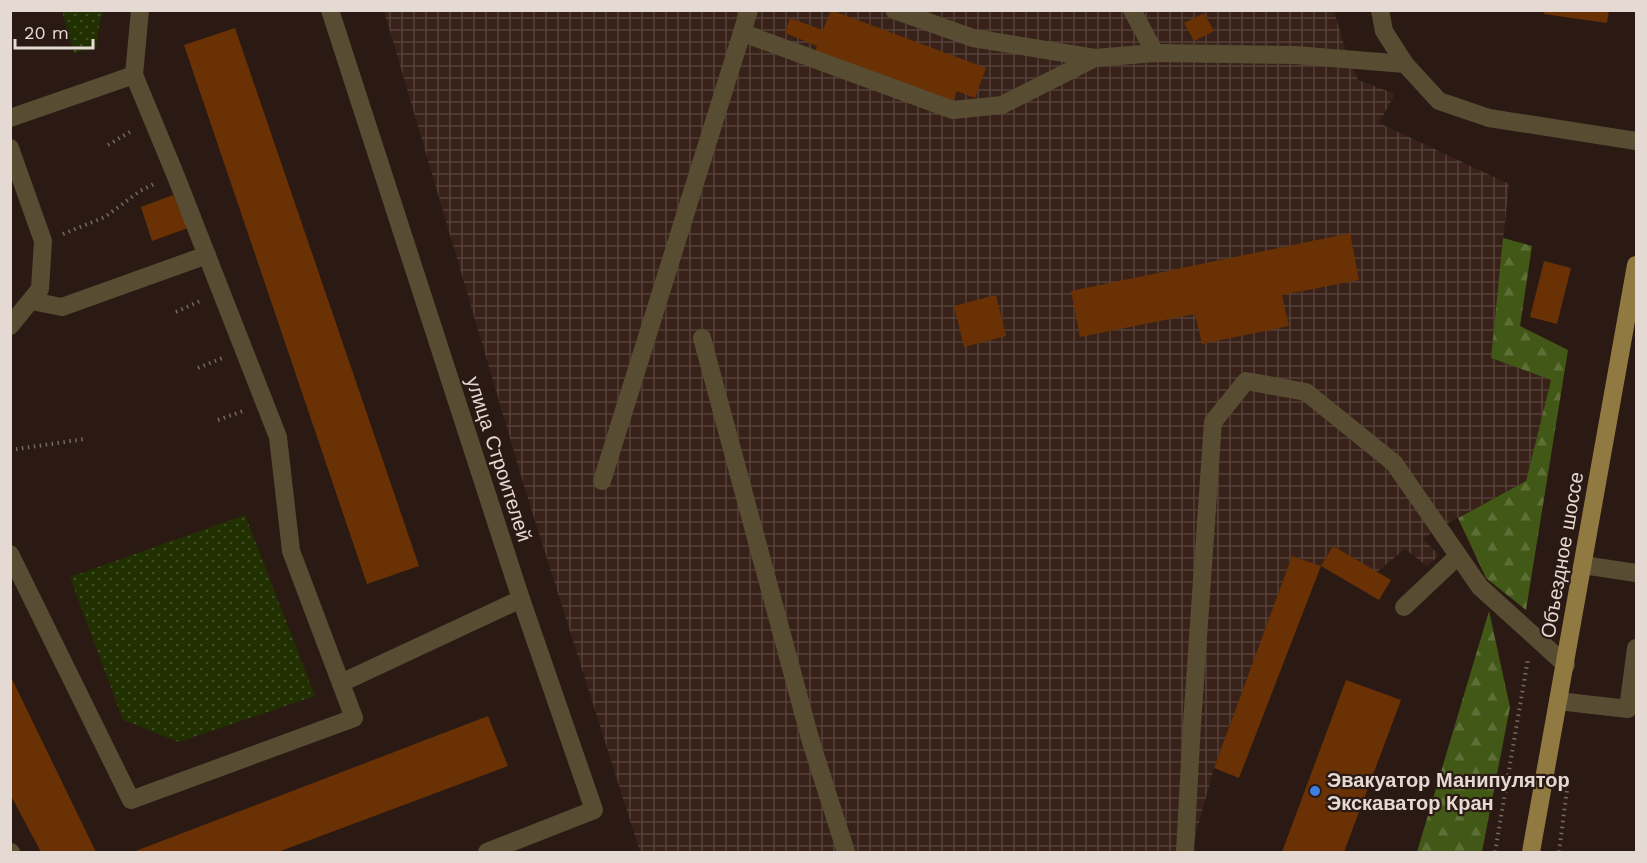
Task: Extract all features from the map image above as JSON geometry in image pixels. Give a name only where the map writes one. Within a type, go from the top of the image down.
[{"type":"main road","name":"Объездное шоссе","points":[[1531,852],[1636,265]]},
{"type":"street","points":[[10,554],[131,800],[354,718],[291,551],[278,437],[134,75],[140,10]]},
{"type":"street","name":"улица Строителей","points":[[330,10],[521,599],[594,810],[487,852]]},
{"type":"street","points":[[602,481],[750,10]]},
{"type":"street","points":[[894,10],[935,18],[973,38],[1095,58],[1155,54],[1295,55],[1405,64]]},
{"type":"street","points":[[1132,10],[1155,54]]},
{"type":"street","points":[[1380,10],[1384,31],[1405,64],[1440,101],[1489,118],[1636,141]]},
{"type":"street","points":[[743,33],[953,110],[1002,105],[1095,58]]},
{"type":"street","points":[[10,118],[134,75]]},
{"type":"street","points":[[10,148],[43,241],[40,289],[10,326]]},
{"type":"street","points":[[31,301],[62,307],[207,255]]},
{"type":"street","points":[[702,338],[811,742],[846,852]]},
{"type":"street","points":[[1185,852],[1192,712],[1213,422],[1246,381],[1306,392],[1394,463],[1480,587],[1566,665]]},
{"type":"street","points":[[1404,607],[1458,556]]},
{"type":"street","points":[[1583,565],[1636,573]]},
{"type":"street","points":[[341,683],[521,599]]},
{"type":"street","points":[[1558,701],[1628,709],[1636,648]]},
{"type":"path","points":[[108,145],[152,119]]},
{"type":"path","points":[[43,241],[105,217],[140,190],[175,174]]},
{"type":"path","points":[[176,312],[222,292]]},
{"type":"path","points":[[198,368],[244,349]]},
{"type":"path","points":[[10,450],[85,439]]},
{"type":"path","points":[[1495,852],[1532,634]]},
{"type":"shaded area","points":[[384,11],[1334,11],[1358,80],[1395,94],[1379,123],[1509,184],[1491,358],[1551,380],[1526,481],[1438,528],[1423,539],[1439,555],[1427,566],[1405,549],[1377,572],[1333,546],[1321,566],[1292,556],[1214,768],[1191,852],[640,852],[525,489]]},
{"type":"green space","points":[[62,11],[104,11],[100,20],[96,48],[74,53]]},
{"type":"green space","points":[[1503,238],[1532,246],[1520,326],[1568,350],[1526,610],[1486,578],[1458,518],[1526,481],[1551,380],[1491,358]]},
{"type":"green space","points":[[245,515],[315,696],[179,742],[123,720],[70,577]]},
{"type":"green space","points":[[1489,611],[1510,707],[1482,852],[1417,852]]},
{"type":"building","points":[[831,10],[986,68],[975,98],[957,91],[952,104],[815,53],[817,46],[785,33],[790,18],[823,30]]},
{"type":"building","points":[[1545,10],[1609,10],[1607,23],[1544,14]]},
{"type":"building","points":[[1204,13],[1214,31],[1194,41],[1184,23]]},
{"type":"building","points":[[235,28],[419,566],[367,584],[184,45]]},
{"type":"building","points":[[173,195],[188,228],[152,241],[141,207]]},
{"type":"building","points":[[1350,233],[1359,280],[1282,295],[1289,326],[1202,344],[1195,314],[1080,337],[1071,291]]},
{"type":"building","points":[[1544,261],[1571,268],[1557,324],[1530,317]]},
{"type":"building","points":[[996,295],[1006,336],[964,347],[954,306]]},
{"type":"building","points":[[1333,546],[1391,580],[1379,600],[1321,566]]},
{"type":"building","points":[[1292,556],[1321,566],[1239,778],[1214,768]]},
{"type":"building","points":[[10,675],[96,852],[41,852],[10,794]]},
{"type":"building","points":[[1346,680],[1401,700],[1344,852],[1282,852]]},
{"type":"building","points":[[488,716],[508,766],[278,852],[133,852]]},
{"type":"place","name":"Эвакуатор Манипулятор Экскаватор Кран","points":[[1315,791]]}]
